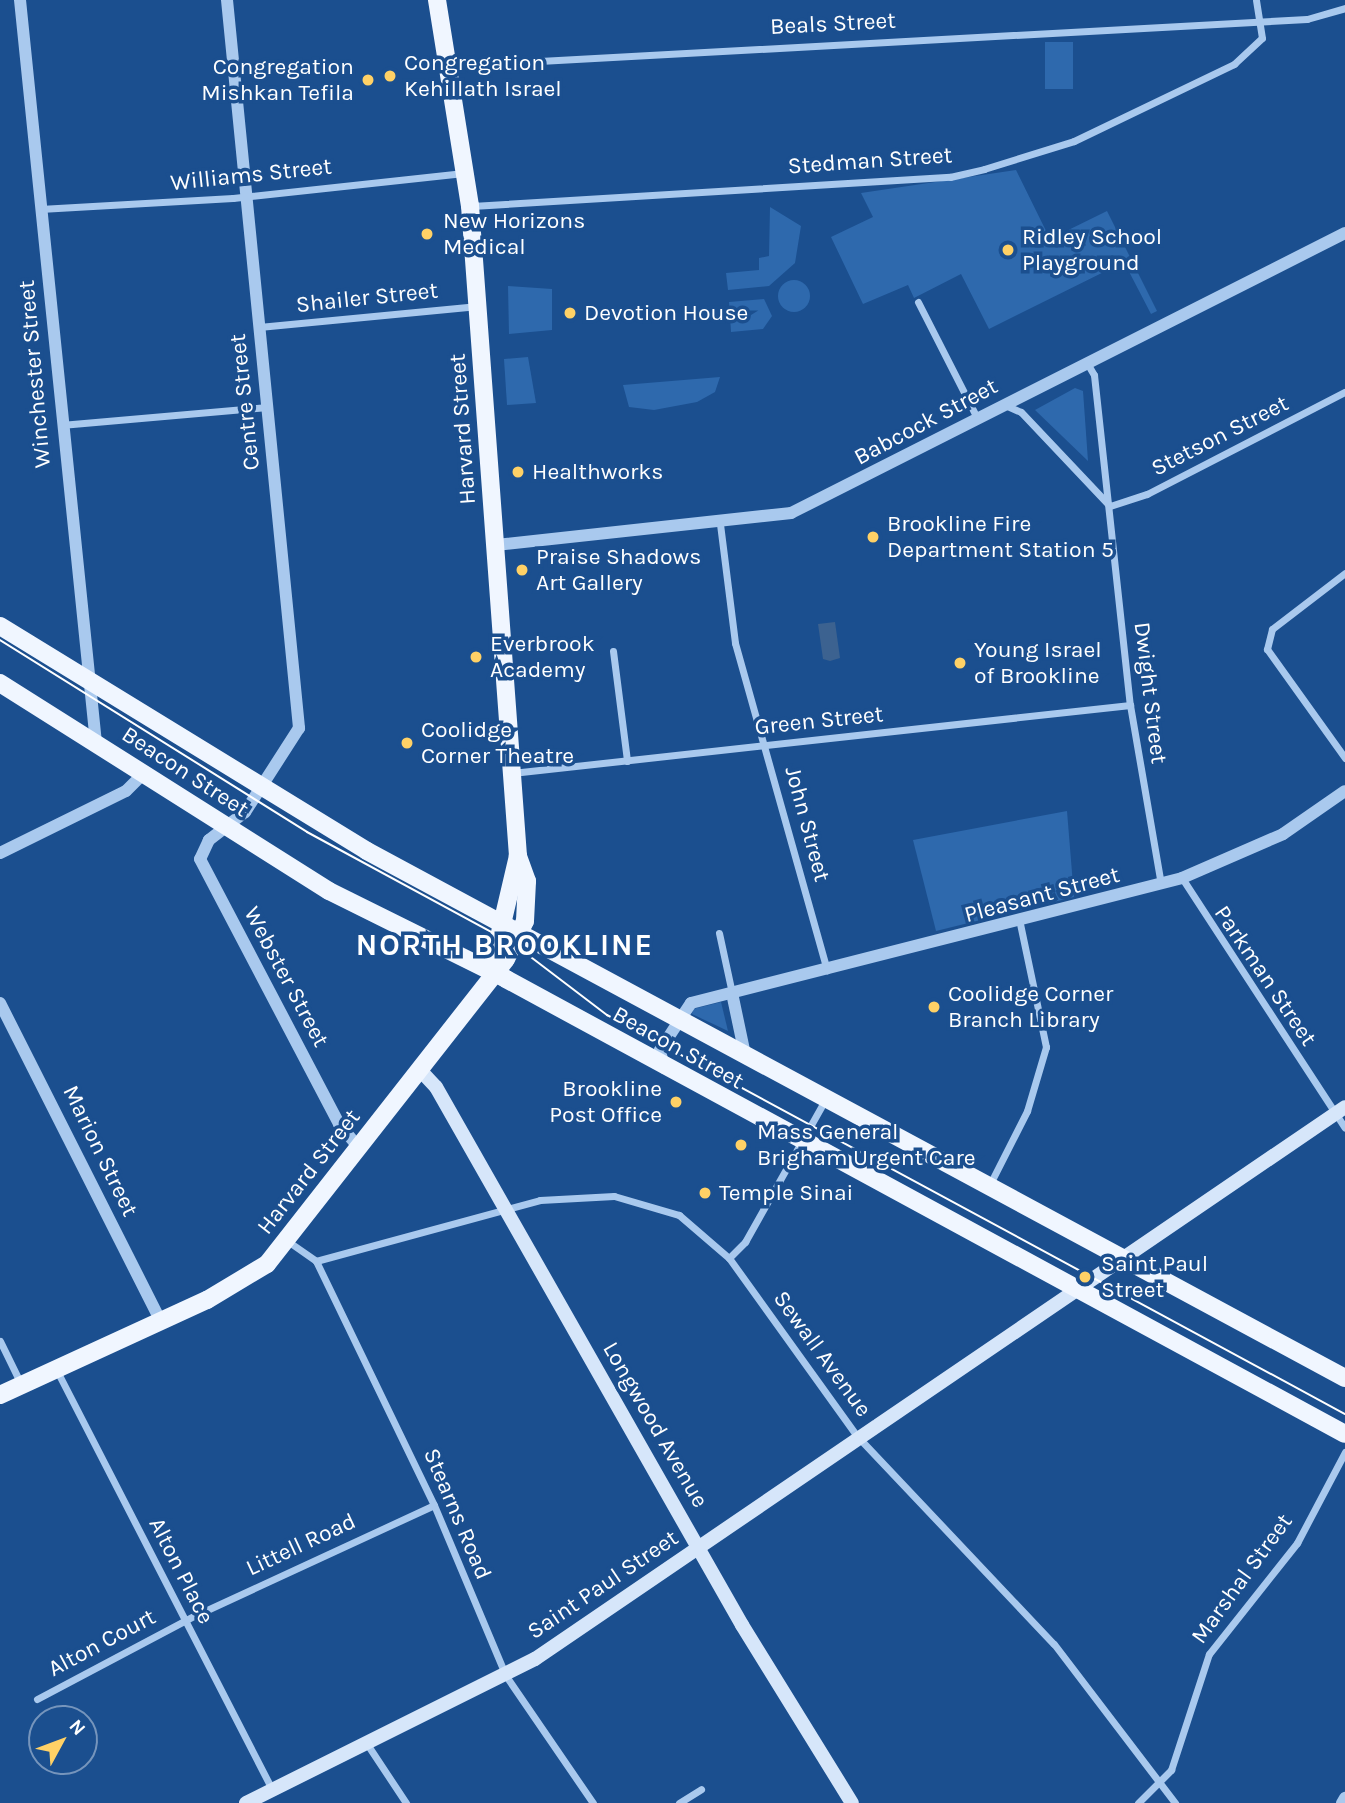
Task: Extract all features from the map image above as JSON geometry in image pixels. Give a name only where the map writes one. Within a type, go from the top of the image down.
[{"type":"main road","name":"Harvard Street","points":[[0,1395],[256,1272],[289,1242],[521,933],[527,895],[518,856],[470,206],[437,0]]},
{"type":"main road","name":"Beacon Street","points":[[0,626],[262,789],[502,923],[828,1095],[1345,1378]]},
{"type":"main road","name":"Beacon Street","points":[[0,683],[225,829],[339,897],[491,971],[664,1069],[1071,1290],[1345,1434]]},
{"type":"main road","name":"Harvard Street","points":[[491,971],[518,856]]},
{"type":"main road","name":"Longwood Avenue","points":[[420,1070],[507,1209],[699,1546],[852,1803]]},
{"type":"main road","name":"Saint Paul Street","points":[[246,1803],[506,1676],[1071,1290],[1340,1110]]},
{"type":"street","name":"Winchester Street","points":[[20,0],[61,425],[96,743]]},
{"type":"street","name":"Centre Street","points":[[225,829],[262,789],[299,728],[227,0]]},
{"type":"street","points":[[1256,0],[1262,18],[1307,19],[1345,8]]},
{"type":"street","name":"Beals Street","points":[[448,66],[1262,18]]},
{"type":"street","name":"Stedman Street","points":[[470,206],[950,177],[1074,141],[1234,64],[1262,38],[1262,18]]},
{"type":"street","name":"Williams Street","points":[[40,209],[246,197],[464,173]]},
{"type":"street","name":"Babcock Street","points":[[496,545],[720,524],[802,508],[1086,363],[1344,236]]},
{"type":"street","points":[[918,302],[977,418]]},
{"type":"street","name":"Shailer Street","points":[[259,327],[479,306]]},
{"type":"street","name":"Dwight Street","points":[[1086,363],[1094,375],[1130,705],[1161,885]]},
{"type":"street","name":"Stetson Street","points":[[1110,506],[1147,494],[1345,392]]},
{"type":"street","points":[[1004,405],[1021,412],[1110,506]]},
{"type":"street","points":[[61,425],[267,407]]},
{"type":"street","name":"John Street","points":[[720,524],[732,630],[767,746],[827,970]]},
{"type":"street","points":[[1345,573],[1272,629],[1267,649],[1345,758]]},
{"type":"street","points":[[613,651],[626,761]]},
{"type":"street","name":"Green Street","points":[[512,773],[1130,705]]},
{"type":"street","points":[[0,853],[125,791],[142,775]]},
{"type":"street","name":"Pleasant Street","points":[[678,1015],[691,1003],[1020,924],[1182,878],[1283,834],[1345,790]]},
{"type":"street","name":"Webster Street","points":[[225,829],[207,843],[200,859],[339,1124],[359,1148]]},
{"type":"street","name":"Parkman Street","points":[[1182,878],[1340,1110],[1345,1128]]},
{"type":"street","points":[[990,1184],[1027,1111],[1046,1047],[1020,924]]},
{"type":"street","points":[[719,933],[744,1050]]},
{"type":"street","name":"Marion Street","points":[[0,1003],[160,1320]]},
{"type":"street","points":[[664,1069],[660,1050],[678,1015]]},
{"type":"street","points":[[729,1258],[774,1193],[828,1095]]},
{"type":"street","name":"Sewall Avenue","points":[[316,1261],[507,1209],[614,1196],[679,1215],[729,1258],[858,1436],[1054,1644],[1175,1803]]},
{"type":"street","name":"Stearns Road","points":[[289,1242],[316,1261],[434,1505],[506,1676],[593,1803]]},
{"type":"street","points":[[0,1341],[21,1385]]},
{"type":"street","name":"Alton Place","points":[[56,1368],[272,1790]]},
{"type":"street","name":"Marshal Street","points":[[1138,1803],[1160,1784],[1171,1770],[1209,1654],[1297,1543],[1345,1452]]},
{"type":"street","name":"Littell Road","points":[[186,1621],[434,1505]]},
{"type":"street","name":"Alton Court","points":[[37,1699],[186,1621]]},
{"type":"street","points":[[367,1744],[406,1803]]},
{"type":"street","points":[[679,1803],[701,1789]]},
{"type":"street","points":[[1342,1803],[1345,1798]]},
{"type":"shaded area","points":[[1045,42],[1073,42],[1073,89],[1045,89]]},
{"type":"shaded area","name":"Ridley School Playground","points":[[1016,170],[1050,239],[1107,211],[1157,311],[1151,314],[1124,262],[989,329],[961,274],[914,298],[908,285],[863,304],[831,237],[873,217],[861,193]]},
{"type":"shaded area","points":[[770,207],[801,226],[795,263],[769,286],[728,290],[726,273],[759,270],[759,258],[769,256]]},
{"type":"shaded area","points":[[794,280],[805,285],[810,296],[805,307],[794,312],[783,307],[778,296],[783,285]]},
{"type":"shaded area","points":[[508,286],[552,289],[552,330],[509,334]]},
{"type":"shaded area","points":[[764,299],[772,316],[763,329],[731,332],[729,302]]},
{"type":"shaded area","points":[[528,357],[536,403],[507,405],[504,359]]},
{"type":"shaded area","points":[[720,377],[715,392],[697,402],[654,410],[629,407],[623,385]]},
{"type":"shaded area","points":[[1075,388],[1083,391],[1088,461],[1035,410]]},
{"type":"shaded area","points":[[835,622],[840,658],[830,661],[823,659],[818,624]]},
{"type":"shaded area","points":[[1067,811],[1074,897],[936,931],[913,840]]},
{"type":"shaded area","points":[[721,1002],[728,1031],[692,1014],[693,1009]]},
{"type":"tram line","points":[[0,640],[307,832],[515,945],[607,1015],[1345,1414]]},
{"type":"place","name":"Congregation Kehillath Israel","points":[[390,76]]},
{"type":"place","name":"Congregation Mishkan Tefila","points":[[368,80]]},
{"type":"place","name":"New Horizons Medical","points":[[427,234]]},
{"type":"place","name":"Ridley School Playground","points":[[1008,250]]},
{"type":"place","name":"Devotion House","points":[[570,313]]},
{"type":"place","name":"Healthworks","points":[[518,472]]},
{"type":"place","name":"Brookline Fire Department Station 5","points":[[873,537]]},
{"type":"place","name":"Praise Shadows Art Gallery","points":[[522,570]]},
{"type":"place","name":"Everbrook Academy","points":[[476,657]]},
{"type":"place","name":"Young Israel of Brookline","points":[[960,663]]},
{"type":"place","name":"Coolidge Corner Theatre","points":[[407,743]]},
{"type":"place","name":"Coolidge Corner Branch Library","points":[[934,1007]]},
{"type":"place","name":"Brookline Post Office","points":[[676,1102]]},
{"type":"place","name":"Mass General Brigham Urgent Care","points":[[741,1145]]},
{"type":"place","name":"Temple Sinai","points":[[705,1193]]},
{"type":"place","name":"Saint Paul Street","points":[[1085,1277]]},
{"type":"district","name":"NORTH BROOKLINE","points":[[505,945]]}]
